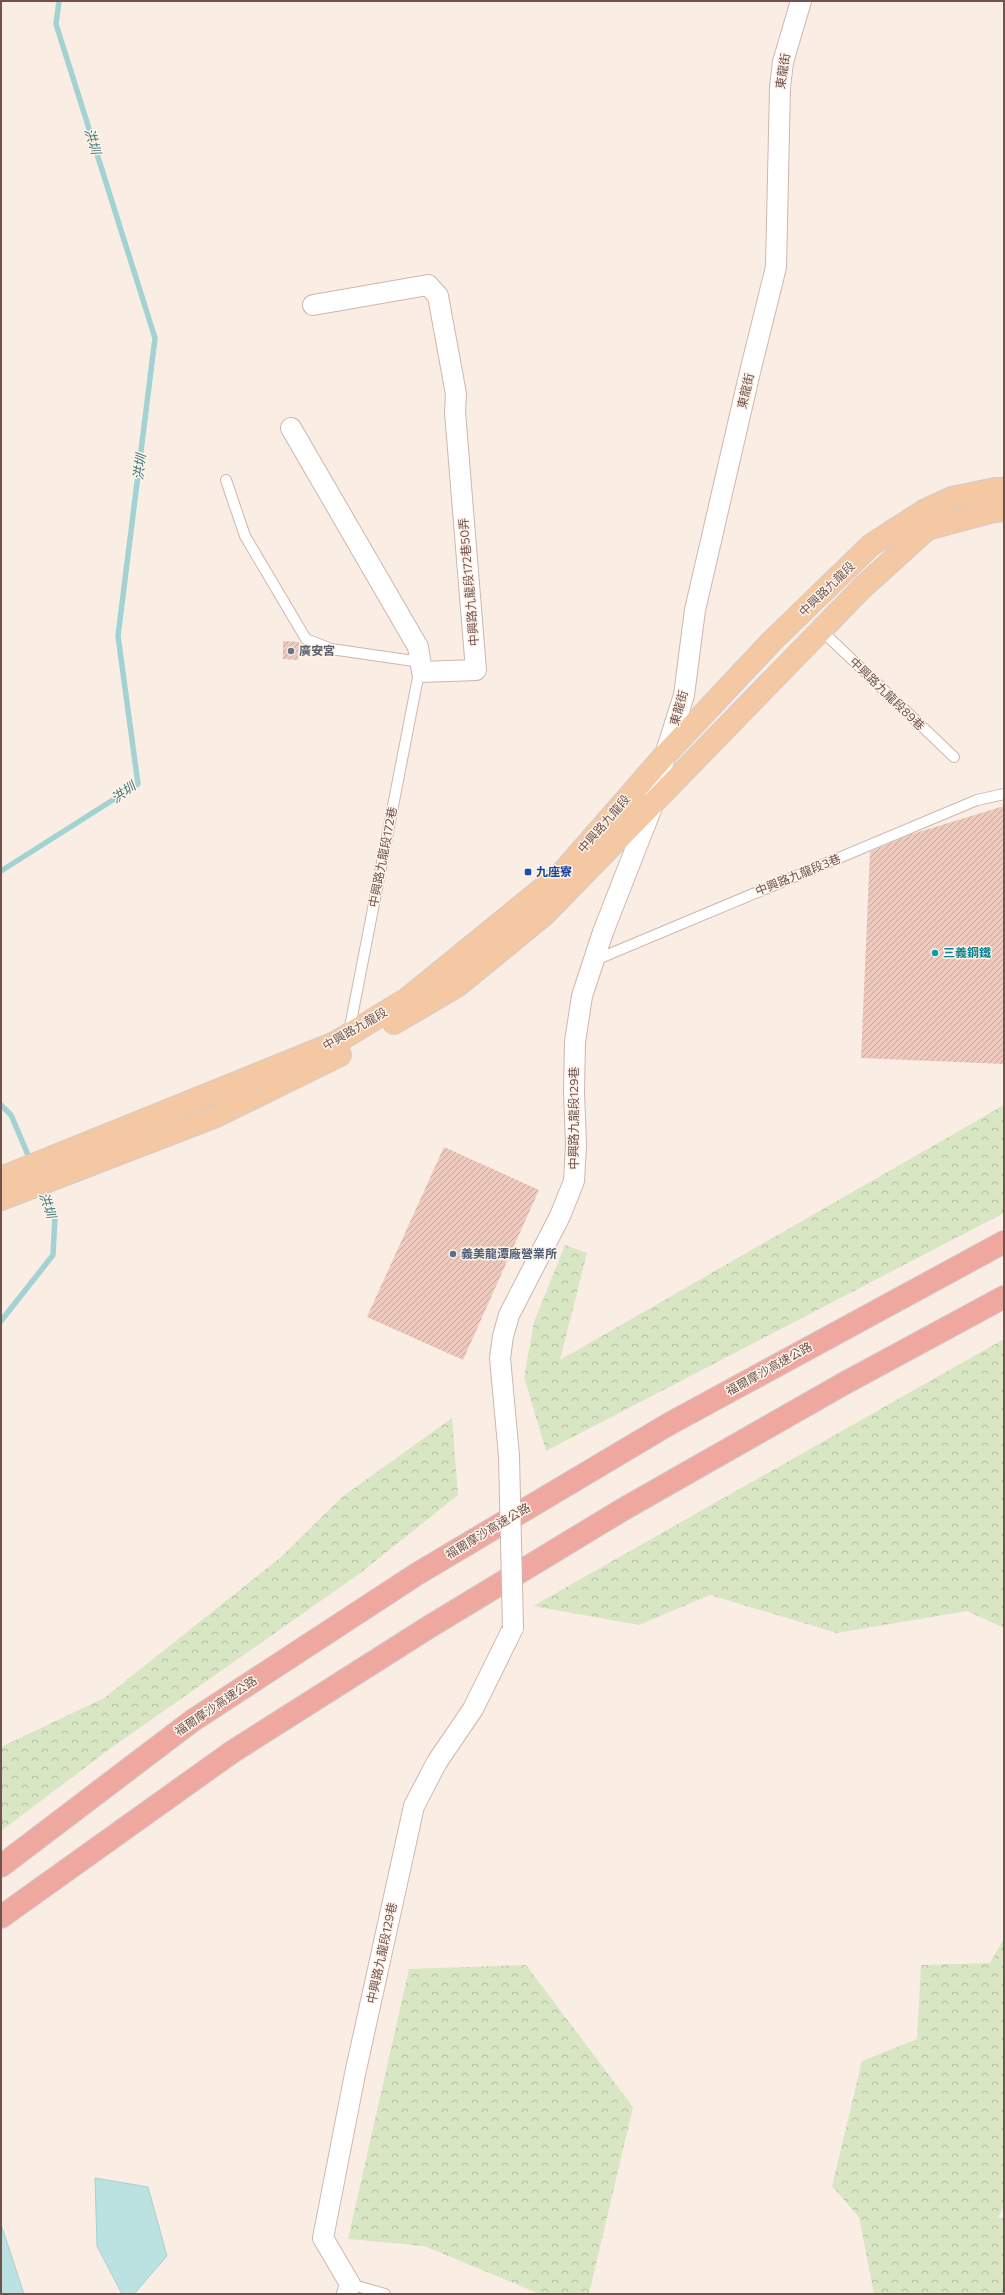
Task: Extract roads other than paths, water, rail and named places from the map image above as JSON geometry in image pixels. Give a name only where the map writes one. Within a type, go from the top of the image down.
[{"type":"highway","name":"福爾摩沙高速公路","points":[[1,1866],[192,1721],[417,1574],[668,1424],[1004,1242]]},
{"type":"highway","points":[[1,1917],[232,1752],[429,1627],[622,1510],[845,1383],[1004,1298]]},
{"type":"main road","name":"中興路九龍段","points":[[348,1043],[407,999],[563,872],[665,755],[772,641],[871,545],[924,510],[952,498],[995,489],[1004,489]]},
{"type":"main road","name":"中興路九龍段","points":[[5,1187],[58,1165],[216,1116],[348,1043],[457,986],[545,914],[821,630],[863,588],[927,529],[994,510],[1004,510]]},
{"type":"street","name":"東龍街","points":[[659,778],[684,695],[695,610],[776,267],[780,87],[783,62],[800,1]]},
{"type":"street","name":"中興路九龍段172巷50弄","points":[[291,428],[418,647],[422,662],[422,672],[476,670],[454,412],[456,394],[438,296],[428,285],[313,305]]},
{"type":"street","name":"中興路九龍段129巷","points":[[349,2289],[323,2238],[355,2074],[414,1806],[437,1762],[473,1709],[513,1628],[510,1456],[500,1358],[503,1336],[510,1316],[560,1216],[574,1180],[576,1145],[574,1091],[575,1042],[582,996],[654,802],[659,778]]},
{"type":"lane","points":[[226,480],[245,536],[306,638],[331,649],[422,662]]},
{"type":"lane","name":"中興路九龍段89巷","points":[[821,630],[954,757]]},
{"type":"lane","name":"中興路九龍段172巷","points":[[348,1043],[422,662]]},
{"type":"lane","name":"中興路九龍段3巷","points":[[594,961],[977,800],[1004,794]]},
{"type":"lane","points":[[349,2289],[385,2294]]},
{"type":"water","points":[[95,2178],[148,2187],[167,2256],[134,2294],[122,2294],[97,2246]]},
{"type":"water","points":[[1,2224],[24,2294],[1,2294]]},
{"type":"waterway","name":"洪圳","points":[[1,871],[138,784],[118,636],[155,338],[56,24],[59,1]]},
{"type":"waterway","name":"洪圳","points":[[1,1105],[11,1115],[31,1162]]},
{"type":"waterway","name":"洪圳","points":[[1,1321],[53,1255],[55,1216],[43,1188]]},
{"type":"place","name":"廣安宮","points":[[291,651]]},
{"type":"place","name":"九座寮","points":[[528,872]]},
{"type":"place","name":"三義鋼鐵","points":[[935,953]]},
{"type":"place","name":"義美龍潭廠營業所","points":[[453,1254]]}]
